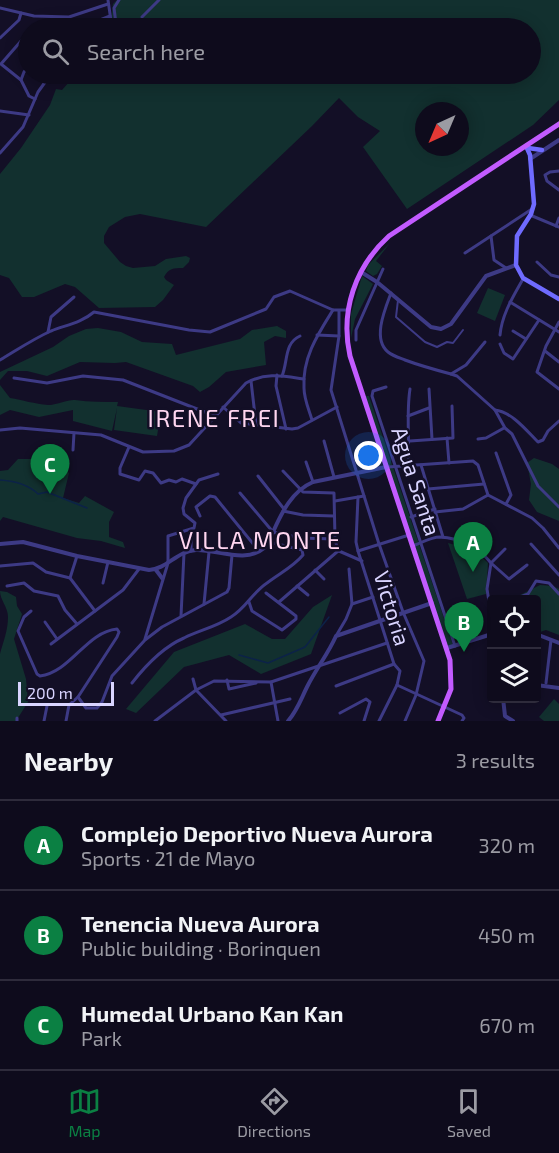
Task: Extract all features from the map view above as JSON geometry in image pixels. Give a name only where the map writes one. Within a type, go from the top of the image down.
[{"type":"main road","name":"Agua Santa","points":[[438,721],[452,684],[451,665],[349,350],[348,310],[353,288],[361,272],[377,248],[395,232],[559,124]]},
{"type":"main road","points":[[542,150],[527,147],[534,195],[533,208],[518,236],[516,265],[523,278],[559,299]]},
{"type":"street","points":[[115,18],[114,8],[119,0]]},
{"type":"street","points":[[142,17],[159,0]]},
{"type":"street","points":[[0,8],[41,16],[69,17],[108,2],[110,16],[106,18]]},
{"type":"street","points":[[20,18],[21,13]]},
{"type":"street","points":[[0,38],[18,21]]},
{"type":"street","points":[[18,44],[1,64],[18,78]]},
{"type":"street","points":[[23,84],[25,90],[35,99]]},
{"type":"street","points":[[0,153],[16,137],[29,116],[42,84]]},
{"type":"street","points":[[0,111],[29,116]]},
{"type":"street","points":[[530,159],[559,140]]},
{"type":"street","points":[[559,171],[548,173],[545,177],[559,190]]},
{"type":"street","points":[[465,253],[533,208]]},
{"type":"street","points":[[530,215],[557,226],[559,218]]},
{"type":"street","points":[[491,236],[494,260],[506,268]]},
{"type":"street","points":[[537,262],[551,275],[559,277]]},
{"type":"street","points":[[361,272],[377,282],[431,327],[438,329],[448,327],[486,276],[516,265]]},
{"type":"street","points":[[356,340],[356,330],[383,269]]},
{"type":"street","points":[[500,335],[501,324],[523,278]]},
{"type":"street","points":[[0,360],[47,333],[85,320],[94,312],[210,332],[266,309],[274,297],[290,291],[333,310],[348,310]]},
{"type":"street","points":[[391,294],[381,328],[381,343],[387,352],[419,365],[457,376],[495,410],[504,428],[512,434],[538,486],[559,507]]},
{"type":"street","points":[[47,333],[51,318],[74,297]]},
{"type":"street","points":[[398,300],[396,317],[425,342],[437,346],[447,342],[453,343],[463,330]]},
{"type":"street","points":[[510,302],[557,330]]},
{"type":"street","points":[[313,421],[304,391],[304,379],[309,353],[317,334],[333,310]]},
{"type":"street","points":[[339,311],[339,336],[330,384],[379,544],[403,612],[424,661],[416,695],[405,721]]},
{"type":"street","points":[[500,344],[504,353],[513,359],[538,320]]},
{"type":"street","points":[[559,322],[537,372],[559,389]]},
{"type":"street","points":[[513,331],[526,339]]},
{"type":"street","points":[[317,334],[339,336]]},
{"type":"street","points":[[282,376],[287,363],[288,347],[292,340],[300,336]]},
{"type":"street","points":[[452,374],[466,365],[471,356],[482,348],[484,342]]},
{"type":"street","points":[[545,351],[559,362]]},
{"type":"street","points":[[0,430],[20,428],[100,435],[151,453],[183,448],[189,445],[251,380],[277,375],[304,379]]},
{"type":"street","points":[[277,375],[276,386],[286,429]]},
{"type":"street","points":[[14,378],[47,383],[83,376],[123,380],[181,405],[215,416]]},
{"type":"street","points":[[251,380],[256,424]]},
{"type":"street","points":[[363,396],[372,396],[373,391],[386,387]]},
{"type":"street","points":[[408,466],[410,389]]},
{"type":"street","points":[[429,389],[432,439]]},
{"type":"street","name":"Agua Santa","points":[[372,396],[455,646]]},
{"type":"street","points":[[410,441],[453,438],[452,406]]},
{"type":"street","points":[[223,407],[241,423],[286,429],[298,428],[337,407]]},
{"type":"street","points":[[408,416],[430,408]]},
{"type":"street","points":[[495,410],[502,411],[538,442],[543,440],[548,431],[559,421]]},
{"type":"street","points":[[478,439],[486,438],[504,428]]},
{"type":"street","points":[[73,450],[74,433]]},
{"type":"street","points":[[447,438],[449,463]]},
{"type":"street","points":[[324,441],[335,478]]},
{"type":"street","points":[[129,446],[120,468],[120,474],[139,480],[145,471],[153,472],[161,483],[169,480],[176,482],[182,479],[196,484]]},
{"type":"street","points":[[496,453],[511,495],[506,504]]},
{"type":"street","points":[[155,570],[191,551],[232,555],[259,552],[269,542],[284,510],[299,490],[313,482],[386,467],[473,461],[478,465],[488,495],[532,518],[549,534],[559,549]]},
{"type":"street","points":[[306,462],[313,482]]},
{"type":"street","points":[[421,465],[443,537]]},
{"type":"street","points":[[283,471],[299,490],[306,493],[334,493],[335,539],[338,551]]},
{"type":"street","points":[[145,640],[168,563],[168,536],[194,528],[195,523],[184,514],[183,507],[199,480],[218,474]]},
{"type":"street","points":[[258,476],[284,510],[303,515],[334,516]]},
{"type":"street","points":[[428,489],[484,484]]},
{"type":"street","points":[[240,493],[273,532],[301,538],[335,539]]},
{"type":"street","points":[[411,517],[435,510],[463,509],[488,495]]},
{"type":"street","points":[[200,516],[196,507],[210,496],[215,497],[259,552]]},
{"type":"street","points":[[335,501],[364,496]]},
{"type":"street","name":"Victoria","points":[[358,497],[356,542],[394,664],[400,671],[397,686]]},
{"type":"street","points":[[358,551],[409,535]]},
{"type":"street","points":[[191,537],[191,551]]},
{"type":"street","points":[[412,546],[443,537],[475,547],[510,580],[527,565]]},
{"type":"street","points":[[0,544],[23,542],[77,556],[139,569],[155,570],[161,574],[162,578]]},
{"type":"street","points":[[132,683],[146,665],[163,651],[181,639],[226,620],[245,602],[249,602],[260,588],[292,566],[303,555],[302,550],[269,542]]},
{"type":"street","points":[[531,544],[559,575]]},
{"type":"street","points":[[488,595],[491,563],[505,549]]},
{"type":"street","points":[[338,551],[362,561]]},
{"type":"street","points":[[279,602],[338,551]]},
{"type":"street","points":[[204,604],[209,552]]},
{"type":"street","points":[[181,616],[184,553]]},
{"type":"street","points":[[78,697],[86,708],[97,708],[102,702],[112,676],[145,640],[162,627],[224,594],[229,588],[232,555]]},
{"type":"street","points":[[70,578],[77,556]]},
{"type":"street","points":[[103,583],[108,562]]},
{"type":"street","points":[[0,566],[35,563],[46,572],[70,578],[95,611]]},
{"type":"street","points":[[51,644],[123,590],[139,569]]},
{"type":"street","points":[[288,721],[296,712],[346,619],[352,604],[349,569]]},
{"type":"street","points":[[315,570],[324,579]]},
{"type":"street","points":[[526,595],[536,581],[549,583],[559,594]]},
{"type":"street","points":[[8,586],[24,583],[34,591],[58,596],[76,624]]},
{"type":"street","points":[[297,586],[308,595]]},
{"type":"street","points":[[249,602],[249,608],[257,615],[279,630],[285,629],[296,617],[266,592]]},
{"type":"street","points":[[352,604],[373,597]]},
{"type":"street","points":[[336,636],[432,603]]},
{"type":"street","points":[[31,611],[24,617],[18,632],[40,676],[56,671],[110,630],[117,629],[119,632],[78,697],[69,705],[66,721]]},
{"type":"street","points":[[45,622],[57,639]]},
{"type":"street","points":[[541,635],[559,643]]},
{"type":"street","points":[[447,648],[487,636]]},
{"type":"street","points":[[546,683],[551,639]]},
{"type":"street","points":[[155,721],[196,690],[214,681],[271,682],[387,643]]},
{"type":"street","points":[[336,686],[394,664]]},
{"type":"street","points":[[193,679],[196,690],[226,721]]},
{"type":"street","points":[[227,680],[229,689],[259,682]]},
{"type":"street","points":[[271,682],[278,721]]},
{"type":"street","points":[[379,721],[397,686],[463,717],[462,721]]},
{"type":"street","points":[[541,686],[559,688]]},
{"type":"street","points":[[221,715],[290,699]]},
{"type":"street","points":[[340,713],[366,699],[370,702],[364,721]]},
{"type":"street","points":[[503,703],[505,718],[513,721]]},
{"type":"street","points":[[44,721],[47,706]]},
{"type":"green space","points":[[117,0],[559,0],[559,100],[533,125],[407,209],[363,147],[380,131],[358,117],[339,98],[206,227],[140,214],[125,217],[109,227],[104,236],[104,243],[126,266],[133,268],[155,266],[166,259],[186,256],[190,258],[183,268],[172,269],[166,274],[164,277],[166,280],[174,285],[155,307],[99,308],[75,287],[65,284],[34,297],[22,297],[9,278],[0,275],[0,174],[50,105],[56,89],[62,90],[67,84],[541,84],[541,18],[111,18],[113,4]]},
{"type":"green space","points":[[390,243],[376,261],[382,266],[373,276],[366,271],[368,265]]},
{"type":"green space","points":[[362,276],[373,284],[355,319],[351,338],[351,314]]},
{"type":"green space","points":[[488,288],[505,295],[495,321],[477,313]]},
{"type":"green space","points":[[277,326],[286,331],[286,338],[275,336],[264,342],[266,365],[226,372],[200,392],[193,386],[126,362],[80,362],[47,376],[27,371],[8,371],[0,380],[0,372],[86,329],[98,328],[121,332],[142,342],[172,344],[176,355],[240,339],[252,330]]},
{"type":"green space","points":[[0,385],[10,398],[38,404],[51,405],[73,400],[118,402],[117,406],[161,412],[157,436],[114,430],[117,408],[112,431],[73,421],[73,410],[39,417],[10,410],[0,415]]},
{"type":"green space","points":[[362,396],[369,396],[453,645],[447,647]]},
{"type":"green space","points":[[47,447],[58,449],[62,467],[69,473],[63,498],[79,503],[85,496],[114,512],[109,522],[109,537],[123,542],[125,548],[101,541],[77,538],[3,517],[0,521],[0,471],[8,470],[18,459],[44,459]]},
{"type":"green space","points":[[534,458],[559,469],[559,521],[537,512],[529,500],[531,484],[527,463]]},
{"type":"green space","points":[[448,543],[474,550],[488,563],[486,594],[467,599]]},
{"type":"green space","points":[[540,585],[559,589],[559,635],[546,630],[541,632],[541,595],[520,595]]},
{"type":"green space","points":[[0,591],[16,597],[17,606],[22,614],[14,639],[26,679],[28,702],[16,721],[0,721],[0,654],[8,617]]},
{"type":"green space","points":[[332,595],[311,654],[261,674],[229,655],[184,667],[136,713],[126,709],[174,652],[245,624],[272,639],[285,639],[313,607]]},
{"type":"green space","points":[[554,699],[559,704],[559,721],[544,721],[539,717]]},
{"type":"waterway","points":[[0,480],[20,484],[38,494],[47,492],[87,508]]},
{"type":"waterway","points":[[239,655],[268,663],[305,647],[329,617]]},
{"type":"place","name":"Humedal Urbano Kan Kan","points":[[50,494]]},
{"type":"place","name":"Complejo Deportivo Nueva Aurora","points":[[473,572]]},
{"type":"place","name":"Tenencia Nueva Aurora","points":[[464,652]]},
{"type":"district","name":"IRENE FREI","points":[[214,417]]},
{"type":"district","name":"VILLA MONTE","points":[[260,539]]}]
